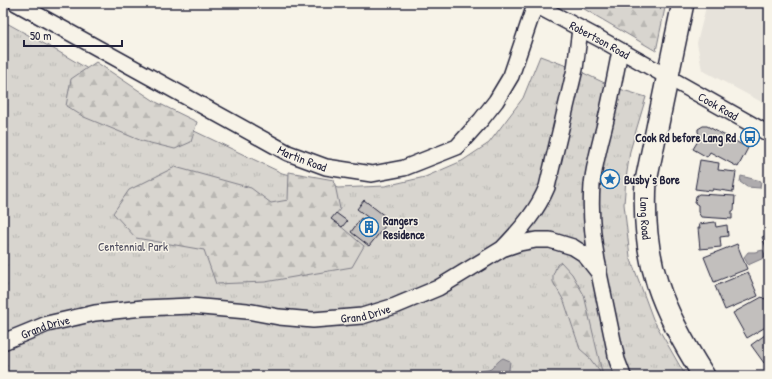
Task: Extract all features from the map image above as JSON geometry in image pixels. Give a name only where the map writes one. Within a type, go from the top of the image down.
[{"type":"street","name":"Martin Road","points":[[16,3],[288,153],[326,167],[372,174],[404,168],[456,147],[496,101],[511,76],[534,4]]},
{"type":"street","name":"Lang Road","points":[[683,3],[646,181],[646,228],[654,273],[661,297],[687,350],[704,376]]},
{"type":"street","name":"Robertson Road","points":[[534,4],[668,77]]},
{"type":"street","points":[[502,249],[529,220],[547,187],[575,69],[580,29]]},
{"type":"street","points":[[599,273],[595,255],[592,185],[620,51]]},
{"type":"street","name":"Cook Road","points":[[668,77],[769,134]]},
{"type":"street","name":"Grand Drive","points":[[3,342],[47,324],[95,313],[143,308],[191,306],[313,320],[362,316],[395,306],[438,288],[502,249],[520,243],[536,240],[550,240],[573,247],[584,254],[599,273],[617,360],[623,376]]},
{"type":"shaded area","points":[[707,3],[769,3],[769,106],[702,70],[697,43]]},
{"type":"shaded area","points":[[741,176],[761,181],[760,188],[747,187],[740,182]]},
{"type":"shaded area","points":[[763,250],[766,257],[748,265],[744,257],[748,252]]},
{"type":"shaded area","points":[[503,358],[510,361],[509,370],[504,376],[477,376],[482,371],[491,369]]},
{"type":"green space","points":[[574,3],[666,3],[656,51]]},
{"type":"green space","name":"Centennial Park","points":[[3,21],[59,52],[188,128],[282,173],[338,188],[385,186],[425,177],[462,161],[489,143],[523,98],[540,56],[575,69],[613,87],[646,97],[630,151],[626,179],[624,204],[630,257],[653,319],[686,376],[3,376]]},
{"type":"green space","points":[[96,62],[156,102],[197,122],[191,142],[175,149],[142,141],[84,117],[66,106],[71,79]]},
{"type":"green space","points":[[175,167],[251,188],[271,203],[288,200],[289,172],[334,180],[340,209],[332,219],[364,246],[352,267],[265,282],[216,284],[204,250],[136,238],[113,213],[129,190]]},
{"type":"green space","points":[[561,262],[572,274],[584,295],[603,376],[588,356],[580,349],[564,301],[553,282],[553,275],[557,265]]},
{"type":"building","points":[[703,126],[707,126],[748,148],[738,167],[710,152],[707,157],[693,149],[701,136],[698,129]]},
{"type":"building","points":[[700,160],[719,163],[718,170],[736,172],[733,192],[713,189],[712,191],[695,189]]},
{"type":"building","points":[[769,178],[769,187],[766,186]]},
{"type":"building","points":[[699,194],[735,196],[732,219],[701,217],[698,212],[698,205],[695,203],[696,196]]},
{"type":"building","points":[[767,197],[769,197],[769,212],[766,212]]},
{"type":"building","name":"Rangers Residence","points":[[364,200],[390,220],[369,246],[351,232],[361,218],[367,222],[370,219],[357,209]]},
{"type":"building","points":[[336,213],[347,221],[342,227],[331,219]]},
{"type":"building","points":[[766,215],[769,215],[769,228],[767,228]]},
{"type":"building","points":[[715,222],[716,227],[727,225],[728,236],[720,237],[721,247],[700,249],[699,224]]},
{"type":"building","points":[[769,234],[769,245],[766,247],[762,237]]},
{"type":"building","points":[[737,244],[747,269],[714,282],[704,257]]},
{"type":"building","points":[[748,272],[758,296],[725,310],[715,286]]},
{"type":"building","points":[[769,296],[769,325],[747,338],[733,313],[762,297],[764,299]]},
{"type":"building","points":[[769,332],[769,360],[764,363],[751,345]]},
{"type":"place","name":"Cook Rd before Lang Rd","points":[[750,137]]},
{"type":"place","name":"Busby’s Bore","points":[[610,179]]},
{"type":"place","name":"Rangers Residence","points":[[369,227]]}]
